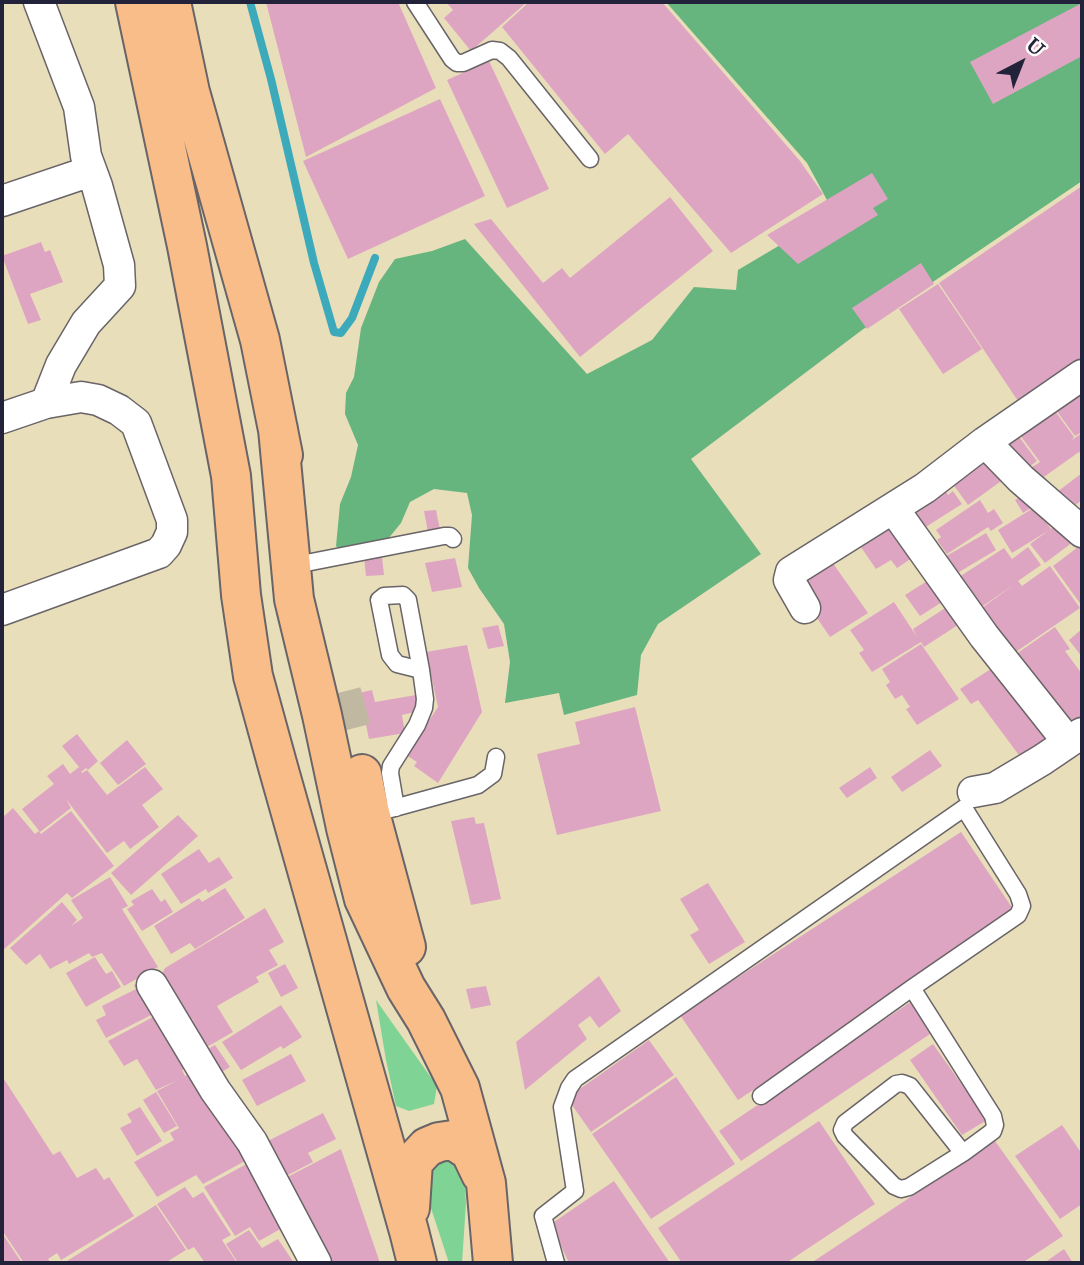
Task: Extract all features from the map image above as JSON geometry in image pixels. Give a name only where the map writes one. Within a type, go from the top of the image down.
[{"type":"highway","points":[[135,2],[187,246],[231,475],[242,595],[253,676],[413,1247]]},
{"type":"highway","points":[[171,2],[190,93],[260,340],[306,563],[342,692]]},
{"type":"highway","points":[[278,429],[274,522],[279,595],[285,643],[323,813],[348,911],[384,973],[426,1020]]},
{"type":"highway","points":[[356,746],[383,811],[426,1020],[460,1088],[486,1183],[493,1263]]},
{"type":"highway","points":[[413,1247],[413,1162],[427,1147],[453,1140],[470,1151],[486,1183]]},
{"type":"street","points":[[39,2],[79,107],[86,156],[119,265],[120,286],[86,323],[61,365],[46,403]]},
{"type":"street","points":[[2,201],[91,171]]},
{"type":"street","points":[[804,608],[789,580],[792,572],[925,488],[985,442],[1082,375]]},
{"type":"street","points":[[2,418],[46,403],[81,397],[98,400],[119,410],[136,423],[172,520],[172,532],[159,553],[2,610]]},
{"type":"street","points":[[985,442],[1077,541]]},
{"type":"street","points":[[893,508],[984,636],[1075,738],[995,788],[973,792]]},
{"type":"street","points":[[152,985],[215,1090],[252,1142],[316,1263]]},
{"type":"lane","points":[[415,2],[457,63],[492,50],[500,51],[509,58],[590,159]]},
{"type":"lane","points":[[306,563],[444,536],[453,539]]},
{"type":"lane","points":[[421,670],[424,708],[417,725],[391,766],[383,811],[478,785],[493,774],[496,757]]},
{"type":"lane","points":[[556,1263],[543,1216],[575,1191],[562,1107],[575,1079],[964,808],[1018,894],[1021,910],[1015,918],[761,1096]]},
{"type":"lane","points":[[912,988],[995,1125],[990,1134],[962,1153],[909,1187],[901,1189],[894,1186],[842,1130],[842,1126],[896,1084],[902,1083],[910,1086],[962,1153]]},
{"type":"green space","points":[[666,2],[1082,2],[1082,181],[862,330],[691,459],[761,554],[658,624],[641,655],[637,695],[564,715],[559,693],[505,703],[510,662],[504,624],[468,568],[472,515],[467,493],[434,489],[410,502],[401,523],[388,539],[352,562],[336,546],[340,504],[351,477],[358,445],[345,414],[346,393],[354,377],[361,328],[379,282],[395,259],[432,251],[465,239],[587,374],[652,340],[694,287],[736,290],[738,270],[834,213],[807,163]]},
{"type":"green space","points":[[376,1000],[437,1086],[434,1104],[409,1111],[396,1106]]},
{"type":"green space","points":[[453,1157],[464,1174],[466,1203],[462,1263],[449,1263],[428,1199],[431,1162]]},
{"type":"building","points":[[266,2],[398,2],[436,88],[306,157]]},
{"type":"building","points":[[446,2],[527,2],[471,51],[444,18],[453,10]]},
{"type":"building","points":[[529,2],[662,2],[800,161],[823,194],[731,253],[628,134],[605,154],[502,27]]},
{"type":"building","points":[[1082,3],[1082,56],[993,104],[970,62]]},
{"type":"building","points":[[489,61],[549,189],[507,208],[447,80]]},
{"type":"building","points":[[440,99],[485,196],[348,259],[303,161]]},
{"type":"building","points":[[872,173],[888,199],[873,208],[878,215],[798,264],[767,235]]},
{"type":"building","points":[[1082,186],[1082,370],[1024,410],[939,283]]},
{"type":"building","points":[[670,197],[713,251],[580,357],[474,224],[491,219],[543,283],[562,268],[570,278]]},
{"type":"building","points":[[41,242],[45,252],[50,250],[63,282],[30,294],[41,320],[28,324],[2,256]]},
{"type":"building","points":[[921,263],[934,284],[867,329],[852,308]]},
{"type":"building","points":[[938,284],[982,349],[943,374],[899,309]]},
{"type":"building","points":[[1073,386],[1082,398],[1082,432],[1075,436],[1050,402]]},
{"type":"building","points":[[1049,403],[1074,437],[1072,440],[1082,433],[1082,456],[1079,452],[1041,479],[1032,467],[1040,462],[1014,427]]},
{"type":"building","points":[[1012,427],[1037,461],[1025,470],[999,436]]},
{"type":"building","points":[[982,448],[1011,474],[968,505],[945,473]]},
{"type":"building","points":[[1082,473],[1082,500],[1070,509],[1057,492]]},
{"type":"building","points":[[944,488],[948,495],[953,491],[962,504],[921,530],[903,503]]},
{"type":"building","points":[[1027,492],[1036,505],[1023,513],[1015,500]]},
{"type":"building","points":[[980,500],[988,513],[994,509],[1003,523],[991,531],[988,527],[947,554],[937,540],[941,537],[936,530]]},
{"type":"building","points":[[1035,507],[1051,529],[1012,553],[998,530]]},
{"type":"building","points":[[436,510],[440,530],[428,532],[424,511]]},
{"type":"building","points":[[892,516],[918,554],[897,568],[891,560],[876,569],[854,537]]},
{"type":"building","points":[[1063,520],[1077,539],[1045,563],[1030,544]]},
{"type":"building","points":[[986,533],[996,550],[954,575],[943,558]]},
{"type":"building","points":[[1082,544],[1082,606],[1053,566]]},
{"type":"building","points":[[1028,547],[1041,565],[1018,581],[1022,586],[1050,566],[1080,608],[1007,658],[972,615],[1015,584],[974,612],[956,579],[1004,548],[1012,559]]},
{"type":"building","points":[[825,552],[868,613],[830,637],[815,615],[819,613],[794,578]]},
{"type":"building","points":[[364,557],[382,557],[384,575],[366,576]]},
{"type":"building","points":[[455,558],[462,587],[432,592],[425,563]]},
{"type":"building","points":[[932,578],[947,599],[920,616],[905,595]]},
{"type":"building","points":[[956,601],[961,623],[924,647],[921,642],[872,672],[859,653],[864,650],[850,630],[894,602],[917,637],[913,629]]},
{"type":"building","points":[[498,625],[504,646],[488,649],[482,628]]},
{"type":"building","points":[[1055,627],[1070,649],[1065,651],[1082,674],[1082,729],[1068,739],[1009,659]]},
{"type":"building","points":[[1082,629],[1082,657],[1069,640]]},
{"type":"building","points":[[921,644],[959,699],[917,725],[906,709],[910,707],[902,695],[895,699],[886,685],[890,682],[882,669]]},
{"type":"building","points":[[467,645],[482,712],[438,783],[414,766],[417,762],[406,755],[438,707],[426,652]]},
{"type":"building","points":[[1003,661],[1064,742],[1027,766],[978,700],[971,704],[960,689]]},
{"type":"building","points":[[372,690],[375,702],[416,695],[419,711],[402,715],[405,733],[369,739],[359,693]]},
{"type":"building","points":[[635,707],[661,811],[557,835],[537,754],[580,744],[575,722]]},
{"type":"building","points":[[77,734],[98,761],[88,770],[86,768],[81,772],[87,770],[107,795],[145,767],[163,789],[142,805],[159,827],[130,849],[124,841],[107,853],[66,799],[71,808],[40,832],[22,809],[54,784],[47,776],[63,764],[70,774],[79,767],[62,746]]},
{"type":"building","points":[[127,740],[146,764],[118,785],[100,763]]},
{"type":"building","points":[[930,750],[942,766],[902,792],[891,777]]},
{"type":"building","points":[[870,767],[877,778],[847,798],[839,788]]},
{"type":"building","points":[[13,808],[35,834],[39,831],[41,834],[71,811],[114,866],[72,898],[67,893],[2,951],[2,818]]},
{"type":"building","points":[[178,815],[198,836],[131,895],[111,873]]},
{"type":"building","points":[[474,817],[476,824],[484,823],[501,899],[471,905],[451,821]]},
{"type":"building","points":[[961,832],[1017,915],[738,1100],[680,1015]]},
{"type":"building","points":[[199,849],[209,863],[219,857],[233,878],[208,893],[206,889],[181,904],[161,874]]},
{"type":"building","points":[[110,877],[128,906],[122,909],[158,967],[124,986],[102,953],[92,957],[89,953],[69,964],[67,960],[50,969],[40,954],[26,965],[10,948],[62,902],[77,920],[71,926],[83,918],[71,900]]},
{"type":"building","points":[[708,883],[745,942],[709,964],[690,935],[699,930],[680,899]]},
{"type":"building","points":[[225,888],[245,918],[195,949],[190,943],[171,954],[154,926],[199,898],[202,902]]},
{"type":"building","points":[[152,889],[161,902],[165,899],[173,912],[142,931],[127,909],[134,905],[131,901]]},
{"type":"building","points":[[265,908],[284,942],[269,950],[278,965],[256,977],[259,982],[217,1006],[233,1032],[198,1052],[182,1027],[196,1018],[182,1025],[157,983],[165,968]]},
{"type":"building","points":[[95,957],[106,974],[112,971],[121,987],[86,1007],[66,973]]},
{"type":"building","points":[[285,964],[298,988],[281,997],[268,973]]},
{"type":"building","points":[[599,976],[621,1011],[599,1028],[590,1016],[578,1025],[587,1039],[525,1090],[516,1042]]},
{"type":"building","points":[[146,979],[163,1009],[106,1038],[96,1020],[106,1015],[102,1006],[136,989],[134,985]]},
{"type":"building","points":[[486,986],[491,1005],[471,1009],[466,989]]},
{"type":"building","points":[[915,999],[936,1030],[741,1161],[719,1131]]},
{"type":"building","points":[[281,1005],[302,1037],[241,1070],[222,1042]]},
{"type":"building","points":[[166,1010],[197,1061],[182,1070],[185,1076],[200,1068],[254,1156],[203,1184],[196,1175],[157,1197],[134,1162],[174,1140],[170,1133],[179,1128],[157,1091],[178,1080],[156,1090],[137,1059],[124,1066],[108,1041]]},
{"type":"building","points":[[649,1040],[674,1075],[591,1132],[567,1098]]},
{"type":"building","points":[[933,1044],[987,1120],[962,1135],[910,1060]]},
{"type":"building","points":[[215,1045],[230,1067],[215,1076],[200,1053]]},
{"type":"building","points":[[291,1054],[306,1081],[257,1106],[242,1080]]},
{"type":"building","points":[[2,1076],[53,1155],[60,1151],[77,1178],[96,1168],[104,1180],[109,1177],[134,1216],[61,1260],[57,1253],[48,1259],[51,1263],[24,1263],[2,1230]]},
{"type":"building","points":[[676,1077],[735,1164],[651,1219],[592,1134]]},
{"type":"building","points":[[156,1092],[177,1126],[164,1133],[143,1100]]},
{"type":"building","points":[[140,1107],[162,1141],[137,1156],[120,1128],[132,1122],[127,1114]]},
{"type":"building","points":[[323,1113],[336,1139],[308,1153],[313,1162],[286,1176],[260,1145]]},
{"type":"building","points":[[819,1121],[875,1204],[786,1263],[682,1263],[658,1228]]},
{"type":"building","points":[[1062,1125],[1082,1154],[1082,1204],[1060,1219],[1015,1156]]},
{"type":"building","points":[[995,1141],[1063,1236],[1022,1263],[811,1263]]},
{"type":"building","points":[[341,1149],[380,1263],[321,1263],[276,1183]]},
{"type":"building","points":[[256,1159],[291,1223],[259,1241],[250,1227],[235,1236],[204,1187]]},
{"type":"building","points":[[614,1181],[670,1263],[569,1263],[551,1224]]},
{"type":"building","points":[[185,1187],[193,1198],[203,1192],[231,1235],[222,1240],[237,1263],[205,1263],[194,1247],[188,1250],[157,1204]]},
{"type":"building","points":[[156,1205],[186,1250],[165,1263],[67,1261]]},
{"type":"building","points":[[249,1230],[262,1248],[278,1239],[294,1263],[238,1263],[226,1244]]},
{"type":"building","points":[[2,1233],[22,1263],[2,1263]]},
{"type":"building","points":[[1064,1249],[1073,1263],[1044,1263]]},
{"type":"waterway","points":[[250,2],[314,263],[334,332],[341,333],[352,318],[375,258]]},
{"type":"tunnel","points":[[342,692],[356,745]]}]
